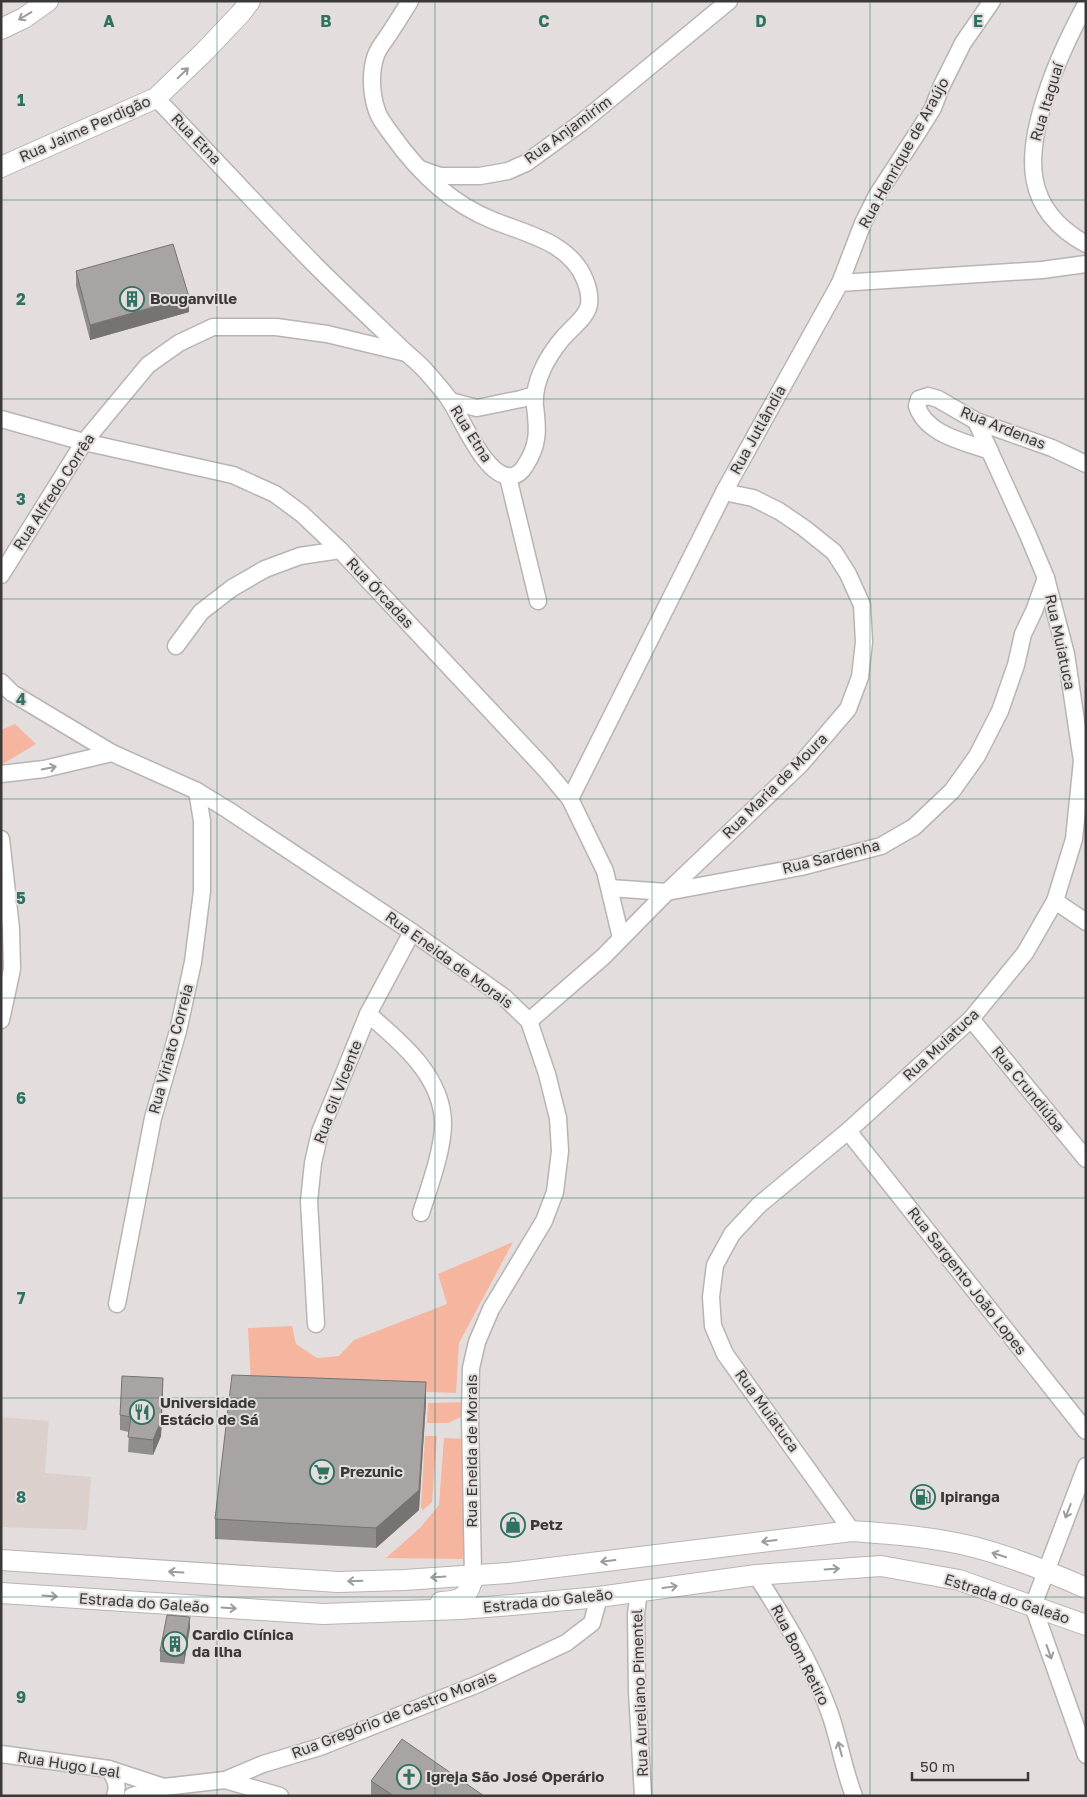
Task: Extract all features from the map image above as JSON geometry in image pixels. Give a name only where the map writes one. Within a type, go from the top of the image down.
[{"type":"main road","points":[[1,29],[24,18],[48,1]]},
{"type":"main road","name":"Rua Jaime Perdigão","points":[[1,167],[156,98],[242,13],[250,1]]},
{"type":"main road","points":[[1,1560],[338,1582],[404,1580],[508,1573],[852,1531],[908,1536],[974,1547],[1045,1571],[1086,1588]]},
{"type":"main road","name":"Estrada do Galeão","points":[[1,1593],[323,1614],[460,1609],[599,1596],[756,1574],[881,1566],[959,1580],[1086,1625]]},
{"type":"main road","points":[[323,1614],[370,1605],[449,1602],[460,1599],[470,1590],[472,1575]]},
{"type":"street","points":[[410,1],[376,54],[372,83],[377,114],[418,168],[440,190],[460,204],[491,220],[531,233],[555,246],[573,260],[585,278],[590,295],[588,310],[579,323],[563,338],[545,363],[534,395],[538,427],[535,451],[523,470],[515,476],[508,477],[538,601]]},
{"type":"street","name":"Rua Anjamirim","points":[[418,168],[440,176],[480,176],[508,171],[526,162],[581,124],[729,1]]},
{"type":"street","name":"Rua Henrique de Araújo","points":[[840,283],[863,223],[877,195],[933,108],[941,87],[963,44],[992,1]]},
{"type":"street","name":"Rua Itaguaí","points":[[1086,4],[1070,34],[1052,78],[1037,125],[1032,153],[1033,175],[1042,203],[1063,229],[1086,244]]},
{"type":"street","points":[[1070,34],[1086,30]]},
{"type":"street","name":"Rua Etna","points":[[156,98],[316,265],[417,361],[450,401],[481,455],[496,471],[508,477]]},
{"type":"street","points":[[840,283],[1042,270],[1086,264]]},
{"type":"street","name":"Rua Jutlândia","points":[[570,799],[724,492],[840,283]]},
{"type":"street","name":"Rua Alfredo Corrêa","points":[[1,575],[84,442],[148,365],[179,343],[213,327],[276,327],[327,334],[406,352]]},
{"type":"street","points":[[450,401],[477,408],[534,395]]},
{"type":"street","name":"Rua Ardenas","points":[[990,452],[946,435],[925,421],[917,406],[920,399],[928,396],[938,399],[976,421],[1052,448],[1086,464]]},
{"type":"street","name":"Rua Órcadas","points":[[1,419],[84,442],[233,475],[275,494],[302,514],[340,550],[545,769],[570,799],[605,871],[622,938]]},
{"type":"street","name":"Rua Muiatuca","points":[[852,1531],[726,1354],[713,1326],[711,1297],[715,1265],[732,1234],[759,1204],[848,1131],[971,1019],[1025,953],[1056,902],[1074,839],[1084,760],[1066,654],[1046,578],[976,421]]},
{"type":"street","name":"Rua Maria de Moura","points":[[529,1021],[603,957],[667,892],[800,765],[848,709],[860,677],[864,642],[862,605],[848,574],[834,552],[779,511],[753,498],[724,492]]},
{"type":"street","points":[[176,646],[201,612],[232,588],[265,569],[300,556],[340,550]]},
{"type":"street","name":"Rua Sardenha","points":[[610,888],[667,892],[801,867],[881,846],[914,828],[952,790],[977,756],[1000,711],[1016,666],[1024,634],[1046,578]]},
{"type":"street","name":"Rua Eneida de Morais","points":[[5,692],[112,753],[197,791],[280,842],[504,997],[529,1021],[547,1074],[558,1118],[560,1151],[555,1192],[544,1221],[492,1309],[477,1342],[472,1368],[470,1415],[472,1575]]},
{"type":"street","points":[[1,774],[44,769],[112,753]]},
{"type":"street","name":"Rua Viriato Correia","points":[[117,1304],[153,1118],[178,1031],[192,962],[202,891],[202,821],[197,791]]},
{"type":"street","points":[[1,839],[11,929],[12,961],[1,1020]]},
{"type":"street","points":[[1056,902],[1086,922]]},
{"type":"street","name":"Rua Gil Vicente","points":[[316,1324],[309,1201],[313,1163],[320,1132],[368,1014],[412,932]]},
{"type":"street","points":[[368,1014],[395,1037],[415,1059],[432,1084],[442,1107],[443,1126],[440,1147],[421,1213]]},
{"type":"street","name":"Rua Crundiúba","points":[[971,1019],[1086,1159]]},
{"type":"street","name":"Rua Sargento João Lopes","points":[[848,1131],[1086,1432]]},
{"type":"street","points":[[1086,1466],[1032,1606],[1086,1755]]},
{"type":"street","name":"Rua Bom Retiro","points":[[756,1574],[803,1653],[829,1711],[854,1796]]},
{"type":"street","name":"Rua Aureliano Pimentel","points":[[639,1591],[636,1614],[637,1691],[643,1796]]},
{"type":"street","name":"Rua Gregório de Castro Morais","points":[[132,1796],[164,1787],[225,1780],[263,1764],[320,1747],[478,1684],[566,1643],[592,1623],[599,1596]]},
{"type":"street","name":"Rua Hugo Leal","points":[[1,1754],[109,1769],[164,1787]]},
{"type":"street","points":[[263,1764],[258,1776],[259,1783],[272,1794]]},
{"type":"street","points":[[109,1769],[116,1780],[117,1790],[115,1796]]},
{"type":"street","points":[[225,1780],[272,1794]]},
{"type":"shaded area","points":[[15,724],[36,744],[1,765],[1,730]]},
{"type":"shaded area","points":[[513,1242],[459,1343],[456,1393],[251,1386],[248,1328],[292,1326],[296,1344],[317,1358],[339,1356],[354,1340],[447,1304],[438,1274]]},
{"type":"shaded area","points":[[468,1402],[469,1413],[448,1423],[427,1423],[428,1403]]},
{"type":"shaded area","points":[[1,1417],[49,1421],[45,1473],[91,1477],[87,1530],[1,1527]]},
{"type":"shaded area","points":[[425,1436],[437,1436],[432,1502],[423,1510],[421,1508]]},
{"type":"shaded area","points":[[444,1438],[467,1439],[466,1559],[386,1558],[421,1527],[439,1505]]},
{"type":"building","name":"Bouganville","points":[[173,244],[189,297],[90,325],[76,271]]},
{"type":"building","name":"Prezunic","points":[[232,1375],[426,1382],[419,1490],[376,1528],[215,1519]]},
{"type":"building","name":"Universidade Estácio de Sá","points":[[122,1376],[163,1378],[161,1421],[153,1440],[128,1437],[131,1417],[120,1415]]},
{"type":"building","name":"Cardio Clínica da Ilha","points":[[167,1615],[190,1617],[184,1653],[160,1651]]},
{"type":"building","points":[[402,1739],[484,1796],[394,1796],[371,1781]]},
{"type":"place","name":"Bouganville","points":[[132,299]]},
{"type":"place","name":"Universidade Estácio de Sá","points":[[142,1412]]},
{"type":"place","name":"Prezunic","points":[[322,1472]]},
{"type":"place","name":"Ipiranga","points":[[923,1497]]},
{"type":"place","name":"Petz","points":[[513,1525]]},
{"type":"place","name":"Cardio Clínica da Ilha","points":[[175,1644]]},
{"type":"place","name":"Igreja São José Operário","points":[[409,1777]]}]
